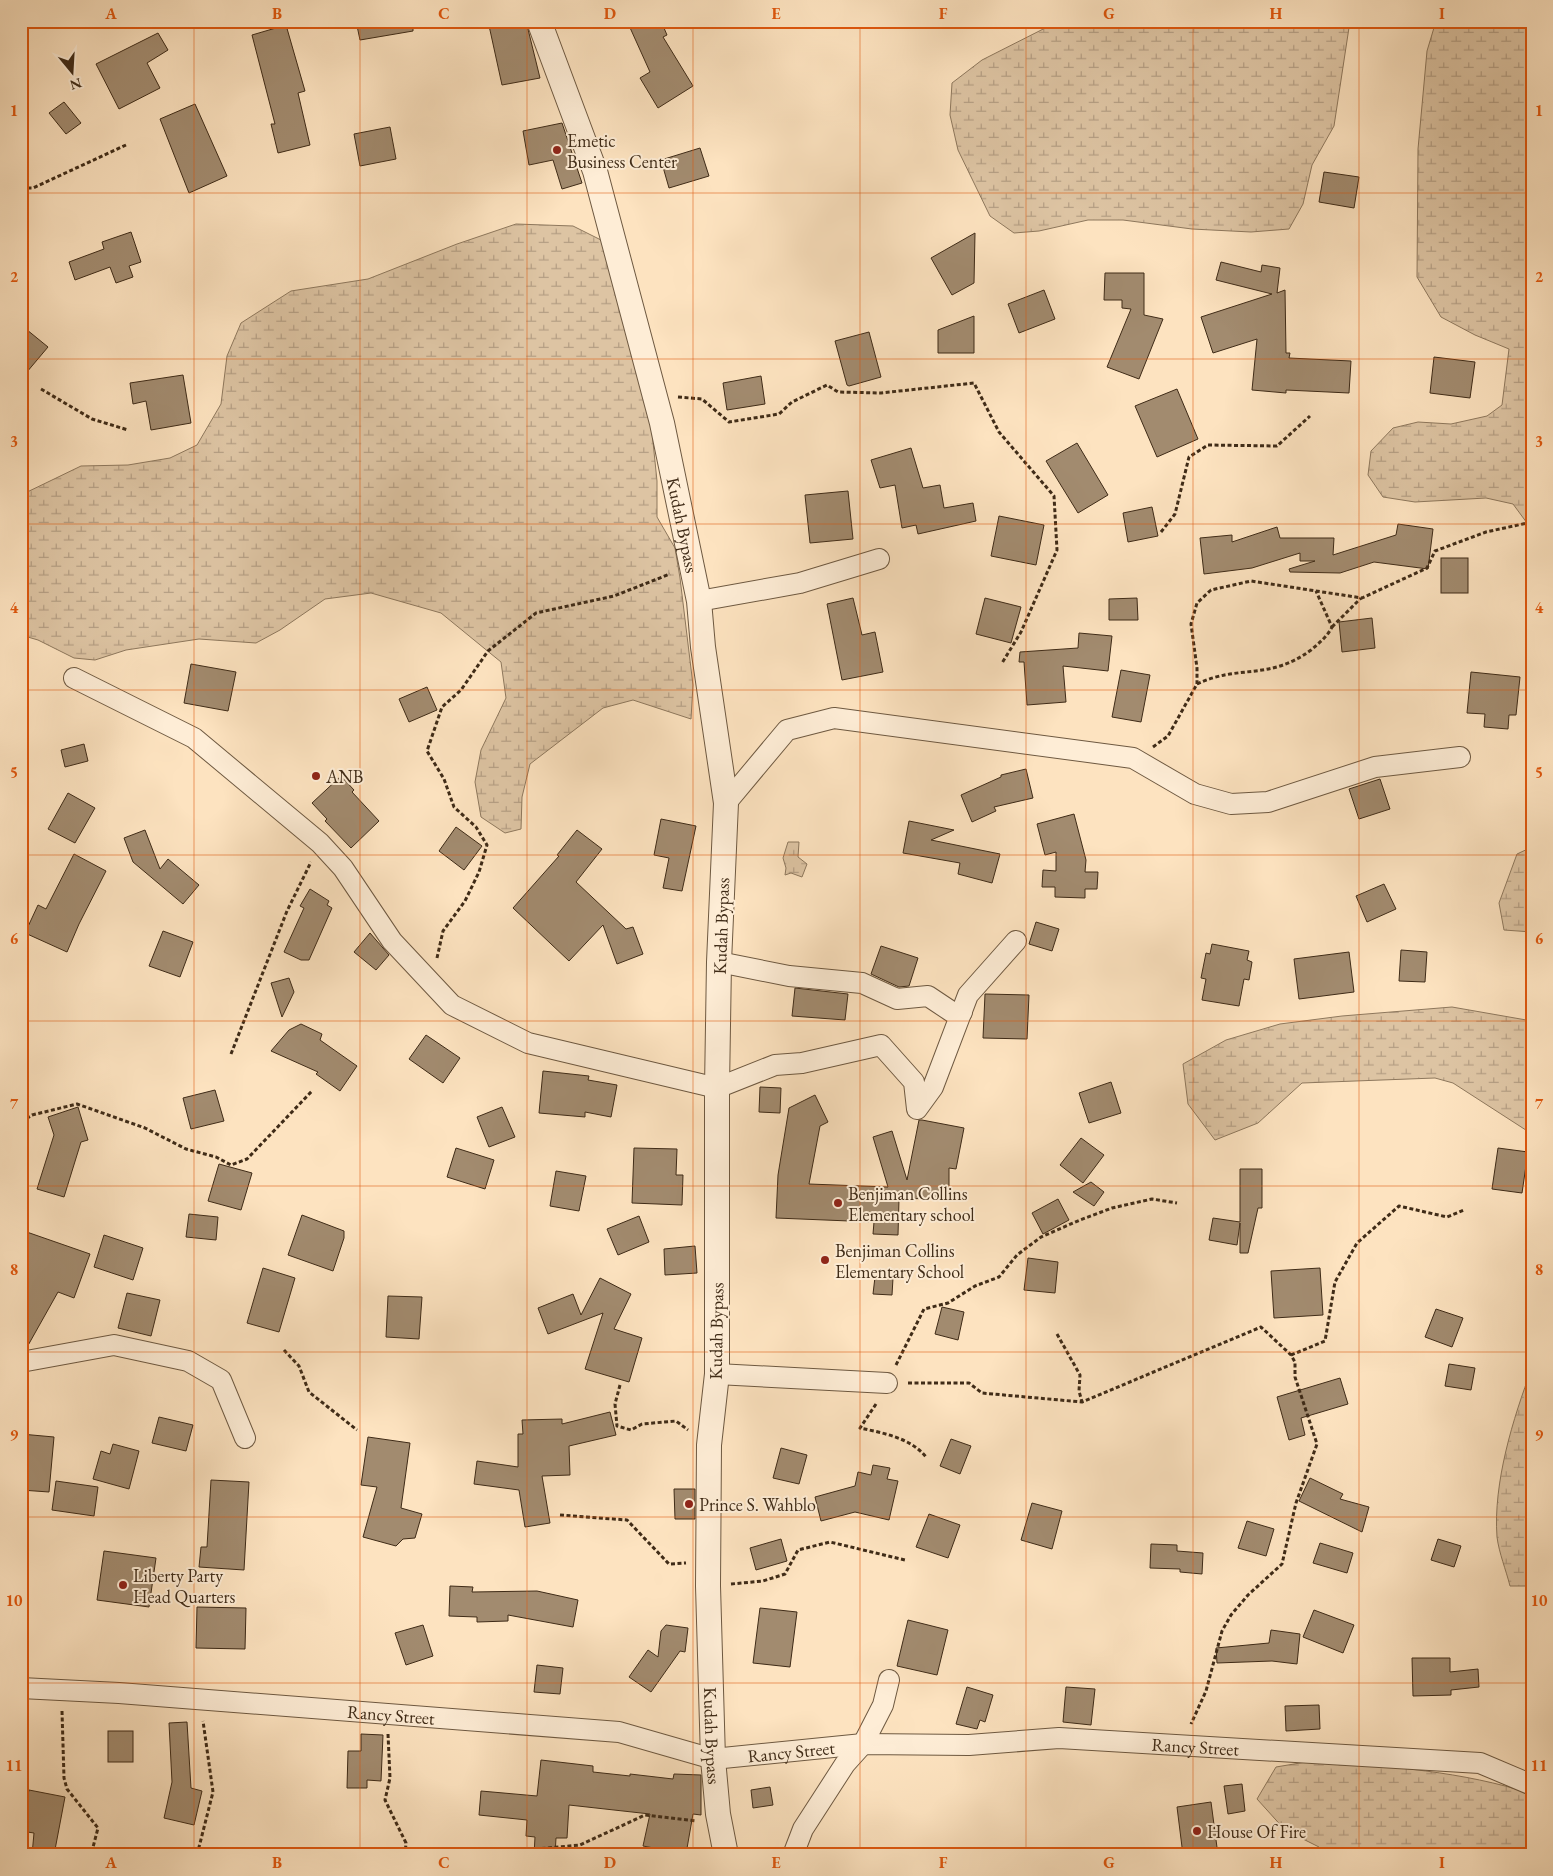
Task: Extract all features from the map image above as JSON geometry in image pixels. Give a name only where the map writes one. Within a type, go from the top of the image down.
[{"type":"street","name":"Kudah Bypass","points":[[539,21],[595,171],[654,395],[699,601],[726,802],[719,962],[717,1088],[717,1374],[709,1445],[708,1574],[713,1759],[718,1814],[726,1855]]},
{"type":"street","points":[[699,601],[800,583],[880,559]]},
{"type":"street","points":[[74,678],[194,738],[320,844],[343,868],[392,941],[452,1005],[528,1043],[717,1088],[775,1065],[802,1064],[881,1044],[914,1082],[917,1110],[933,1087],[968,995],[1016,941]]},
{"type":"street","points":[[726,802],[788,730],[834,718],[1133,758],[1195,794],[1231,804],[1268,802],[1375,767],[1460,757]]},
{"type":"street","points":[[719,962],[789,976],[862,983],[897,999],[928,996],[952,1012],[962,1012]]},
{"type":"street","points":[[21,1362],[114,1345],[188,1361],[221,1380],[246,1438]]},
{"type":"street","points":[[717,1374],[887,1383]]},
{"type":"street","points":[[793,1855],[804,1830],[845,1764],[862,1744],[883,1705],[889,1680]]},
{"type":"street","name":"Rancy Street","points":[[21,1688],[199,1699],[619,1732],[713,1759],[862,1744],[969,1745],[1059,1738],[1480,1763],[1532,1784]]},
{"type":"path","points":[[21,188],[33,188],[126,145]]},
{"type":"path","points":[[654,395],[702,399],[729,422],[779,414],[792,402],[827,385],[838,392],[881,393],[974,383],[999,432],[1054,496],[1057,550],[1021,632],[1002,663]]},
{"type":"path","points":[[41,389],[92,419],[128,430]]},
{"type":"path","points":[[1162,532],[1175,514],[1189,457],[1208,445],[1277,446],[1310,416]]},
{"type":"path","points":[[1197,684],[1224,674],[1279,668],[1299,658],[1314,647],[1327,636],[1332,627],[1362,598],[1427,568],[1436,551],[1486,532],[1532,522]]},
{"type":"path","points":[[430,982],[444,932],[465,901],[479,872],[486,845],[476,827],[454,807],[444,779],[427,750],[442,706],[461,690],[488,651],[536,613],[614,596],[691,565]]},
{"type":"path","points":[[1133,758],[1168,736],[1197,684],[1197,668],[1191,624],[1197,603],[1211,590],[1251,581],[1362,598]]},
{"type":"path","points":[[1316,591],[1332,627]]},
{"type":"path","points":[[230,1054],[287,911],[320,844]]},
{"type":"path","points":[[21,1122],[32,1115],[77,1104],[145,1128],[186,1149],[216,1158],[231,1165],[247,1159],[312,1091]]},
{"type":"path","points":[[926,1457],[918,1448],[886,1434],[860,1428],[887,1383],[924,1309],[948,1303],[975,1286],[999,1278],[1017,1255],[1041,1237],[1080,1220],[1112,1208],[1152,1199],[1177,1203]]},
{"type":"path","points":[[1292,1355],[1325,1341],[1335,1282],[1357,1243],[1399,1206],[1447,1217],[1464,1210]]},
{"type":"path","points":[[887,1383],[969,1383],[982,1393],[1082,1402],[1261,1327],[1292,1355],[1295,1362],[1295,1376],[1317,1444],[1296,1503],[1282,1564],[1248,1595],[1231,1615],[1222,1631],[1206,1691],[1194,1721],[1188,1728]]},
{"type":"path","points":[[1057,1334],[1080,1375],[1079,1391],[1082,1402]]},
{"type":"path","points":[[284,1350],[299,1366],[309,1392],[357,1430]]},
{"type":"path","points":[[620,1385],[615,1404],[617,1426],[631,1430],[642,1424],[676,1421],[709,1445]]},
{"type":"path","points":[[560,1515],[627,1520],[669,1564],[708,1574],[763,1581],[785,1574],[798,1550],[830,1542],[905,1560]]},
{"type":"path","points":[[62,1690],[64,1778],[67,1790],[98,1828],[91,1855]]},
{"type":"path","points":[[197,1855],[213,1792],[199,1699]]},
{"type":"path","points":[[387,1714],[390,1778],[385,1800],[406,1843],[405,1855]]},
{"type":"path","points":[[517,1855],[525,1850],[580,1845],[645,1815],[694,1822],[718,1814]]},
{"type":"green space","points":[[1059,21],[1350,21],[1334,126],[1312,165],[1303,204],[1289,229],[1251,232],[1192,229],[1123,220],[1088,220],[1039,231],[1014,233],[990,216],[958,150],[950,115],[952,83],[982,60]]},
{"type":"green space","points":[[1436,21],[1532,21],[1532,568],[1527,523],[1513,504],[1486,498],[1415,502],[1383,497],[1368,475],[1371,451],[1393,428],[1418,422],[1451,424],[1487,416],[1502,405],[1509,349],[1475,335],[1441,317],[1417,277],[1418,149],[1427,51]]},
{"type":"green space","points":[[516,224],[573,226],[609,244],[648,393],[657,481],[657,517],[675,548],[693,685],[691,719],[633,700],[603,708],[530,764],[522,797],[521,829],[505,833],[481,817],[475,782],[481,750],[506,698],[501,662],[441,613],[371,593],[325,599],[280,630],[256,643],[199,639],[126,650],[95,660],[74,658],[38,640],[21,635],[21,495],[81,466],[128,465],[170,458],[197,445],[221,404],[227,356],[241,323],[291,291],[368,279],[457,244]]},
{"type":"green space","points":[[788,842],[799,842],[798,857],[807,864],[802,877],[791,873],[785,875],[786,868],[783,858]]},
{"type":"green space","points":[[1532,847],[1532,932],[1504,930],[1499,903],[1517,854]]},
{"type":"green space","points":[[1452,1007],[1532,1021],[1532,1134],[1453,1083],[1435,1078],[1302,1083],[1258,1123],[1215,1140],[1188,1104],[1183,1064],[1226,1040],[1280,1024],[1342,1016]]},
{"type":"green space","points":[[1532,1368],[1532,1586],[1510,1586],[1497,1537],[1498,1495],[1506,1451]]},
{"type":"green space","points":[[1318,1760],[1453,1775],[1506,1786],[1532,1794],[1532,1855],[1324,1855],[1319,1847],[1285,1830],[1257,1799],[1276,1767]]},
{"type":"building","points":[[356,21],[413,21],[413,31],[360,40]]},
{"type":"building","points":[[488,21],[526,21],[540,78],[502,85]]},
{"type":"building","points":[[627,21],[661,21],[667,35],[663,37],[693,86],[658,108],[640,78],[650,72]]},
{"type":"building","points":[[286,25],[305,91],[298,93],[310,145],[278,153],[271,124],[275,124],[252,35]]},
{"type":"building","points":[[158,33],[168,50],[147,63],[160,88],[119,109],[96,64]]},
{"type":"building","points":[[64,102],[81,123],[66,134],[49,113]]},
{"type":"building","points":[[195,104],[227,176],[189,193],[160,119]]},
{"type":"building","points":[[562,123],[582,183],[562,189],[553,160],[529,165],[523,131]]},
{"type":"building","points":[[390,127],[396,159],[360,166],[354,134]]},
{"type":"building","points":[[700,148],[709,176],[669,188],[661,160]]},
{"type":"building","points":[[1324,172],[1359,177],[1354,208],[1319,202]]},
{"type":"building","points":[[131,232],[141,262],[129,266],[133,277],[116,283],[110,267],[75,280],[69,262],[104,249],[102,242]]},
{"type":"building","points":[[975,233],[974,283],[952,295],[931,258]]},
{"type":"building","points":[[1221,262],[1261,272],[1262,265],[1280,268],[1277,293],[1285,290],[1286,353],[1290,353],[1289,358],[1351,361],[1349,393],[1286,390],[1286,393],[1252,390],[1257,339],[1213,353],[1201,317],[1272,294],[1216,280]]},
{"type":"building","points":[[1105,273],[1144,273],[1144,315],[1163,319],[1139,379],[1107,367],[1131,309],[1122,308],[1122,300],[1104,300]]},
{"type":"building","points":[[1044,290],[1055,319],[1019,333],[1008,304]]},
{"type":"building","points":[[974,316],[974,353],[938,353],[938,330]]},
{"type":"building","points":[[21,325],[48,347],[21,379]]},
{"type":"building","points":[[869,332],[881,377],[849,386],[847,385],[835,341]]},
{"type":"building","points":[[1434,357],[1475,362],[1470,398],[1430,393]]},
{"type":"building","points":[[183,375],[191,423],[151,430],[146,401],[133,404],[130,383]]},
{"type":"building","points":[[761,376],[765,404],[727,410],[723,383]]},
{"type":"building","points":[[1177,389],[1198,439],[1157,457],[1135,406]]},
{"type":"building","points":[[1077,443],[1108,495],[1078,513],[1046,461]]},
{"type":"building","points":[[911,448],[923,488],[940,485],[944,508],[973,503],[976,521],[918,534],[916,525],[902,528],[895,485],[880,488],[871,460]]},
{"type":"building","points":[[848,491],[853,539],[810,543],[805,495]]},
{"type":"building","points":[[1152,507],[1158,536],[1128,542],[1123,513]]},
{"type":"building","points":[[999,516],[1044,525],[1036,565],[991,556]]},
{"type":"building","points":[[1398,524],[1433,529],[1428,569],[1374,562],[1340,573],[1290,572],[1289,569],[1315,561],[1300,561],[1300,553],[1252,568],[1204,574],[1200,538],[1232,535],[1232,542],[1277,527],[1280,538],[1334,538],[1333,555],[1396,535]]},
{"type":"building","points":[[1441,558],[1468,558],[1468,593],[1441,593]]},
{"type":"building","points":[[853,598],[862,635],[875,632],[883,672],[842,680],[827,604]]},
{"type":"building","points":[[985,598],[1021,607],[1011,643],[976,634]]},
{"type":"building","points":[[1137,598],[1138,620],[1109,620],[1109,599]]},
{"type":"building","points":[[1372,618],[1375,648],[1342,652],[1339,622]]},
{"type":"building","points":[[1079,633],[1112,636],[1108,671],[1063,666],[1066,702],[1027,705],[1024,662],[1019,662],[1020,652],[1078,648]]},
{"type":"building","points":[[191,664],[236,672],[228,711],[184,703]]},
{"type":"building","points":[[1121,670],[1150,675],[1141,722],[1112,717]]},
{"type":"building","points":[[1471,672],[1520,677],[1516,715],[1509,715],[1508,729],[1484,727],[1485,714],[1467,713]]},
{"type":"building","points":[[427,687],[437,710],[409,722],[399,699]]},
{"type":"building","points":[[84,744],[88,761],[65,767],[61,750]]},
{"type":"building","points":[[1026,769],[1033,798],[994,807],[996,811],[972,822],[961,795],[1001,777],[1001,775]]},
{"type":"building","points":[[341,776],[354,790],[352,792],[379,821],[351,848],[325,821],[327,819],[312,803]]},
{"type":"building","points":[[1380,779],[1390,809],[1359,819],[1349,789]]},
{"type":"building","points":[[68,793],[95,808],[75,843],[48,829]]},
{"type":"building","points":[[1074,814],[1086,860],[1085,872],[1098,872],[1097,889],[1085,889],[1085,898],[1055,897],[1055,887],[1042,887],[1043,870],[1056,871],[1056,852],[1045,855],[1037,824]]},
{"type":"building","points":[[661,819],[696,826],[682,891],[663,888],[669,858],[654,855]]},
{"type":"building","points":[[909,821],[954,830],[931,840],[1000,854],[992,883],[958,874],[960,863],[903,853]]},
{"type":"building","points":[[456,827],[482,846],[464,870],[439,851]]},
{"type":"building","points":[[145,830],[160,869],[168,859],[199,885],[183,904],[133,862],[124,838]]},
{"type":"building","points":[[577,830],[602,849],[576,882],[626,929],[633,927],[643,954],[617,964],[603,925],[569,961],[513,908],[559,856],[557,855]]},
{"type":"building","points":[[74,854],[106,871],[67,952],[25,933],[38,905],[46,909]]},
{"type":"building","points":[[1384,884],[1396,909],[1367,922],[1356,896]]},
{"type":"building","points":[[310,889],[329,901],[327,905],[332,908],[309,960],[301,960],[284,952],[304,908],[300,906]]},
{"type":"building","points":[[1036,922],[1059,929],[1052,951],[1029,944]]},
{"type":"building","points":[[163,931],[193,942],[180,977],[149,966]]},
{"type":"building","points":[[370,933],[389,955],[376,970],[354,952]]},
{"type":"building","points":[[1212,944],[1249,951],[1247,960],[1252,962],[1249,980],[1244,979],[1239,1006],[1202,1000],[1206,979],[1201,978],[1206,953],[1210,954]]},
{"type":"building","points":[[881,946],[918,958],[909,986],[899,987],[871,974]]},
{"type":"building","points":[[1401,950],[1427,952],[1425,982],[1399,981]]},
{"type":"building","points":[[1349,952],[1354,992],[1299,999],[1294,959]]},
{"type":"building","points":[[289,978],[294,992],[282,1017],[271,983]]},
{"type":"building","points":[[795,988],[848,994],[845,1020],[792,1016]]},
{"type":"building","points":[[985,994],[1029,995],[1027,1039],[983,1038]]},
{"type":"building","points":[[301,1024],[322,1034],[320,1040],[357,1066],[340,1091],[316,1074],[318,1072],[271,1051],[289,1030]]},
{"type":"building","points":[[426,1035],[460,1058],[443,1083],[409,1059]]},
{"type":"building","points":[[543,1071],[589,1076],[588,1080],[617,1085],[611,1117],[585,1112],[585,1117],[539,1113]]},
{"type":"building","points":[[1111,1082],[1121,1113],[1089,1123],[1079,1093]]},
{"type":"building","points":[[760,1087],[781,1088],[780,1113],[759,1112]]},
{"type":"building","points":[[215,1090],[224,1121],[191,1129],[183,1098]]},
{"type":"building","points":[[815,1095],[828,1122],[820,1126],[809,1184],[888,1187],[873,1137],[892,1131],[907,1180],[919,1120],[922,1120],[964,1128],[956,1169],[949,1168],[949,1198],[899,1199],[898,1235],[873,1234],[874,1222],[776,1218],[778,1175],[789,1108]]},
{"type":"building","points":[[78,1107],[88,1140],[81,1142],[64,1197],[37,1189],[54,1135],[48,1117]]},
{"type":"building","points":[[502,1107],[515,1137],[489,1147],[477,1117]]},
{"type":"building","points":[[1081,1138],[1104,1155],[1083,1183],[1060,1165]]},
{"type":"building","points":[[456,1148],[494,1160],[485,1189],[447,1177]]},
{"type":"building","points":[[634,1148],[677,1149],[676,1175],[683,1175],[682,1205],[632,1203]]},
{"type":"building","points":[[1498,1148],[1528,1152],[1522,1193],[1492,1189]]},
{"type":"building","points":[[219,1164],[252,1173],[241,1210],[208,1201]]},
{"type":"building","points":[[1240,1169],[1262,1169],[1262,1208],[1258,1208],[1248,1253],[1240,1253],[1240,1223],[1237,1245],[1209,1240],[1213,1218],[1240,1222]]},
{"type":"building","points":[[556,1171],[586,1176],[579,1211],[550,1206]]},
{"type":"building","points":[[1091,1182],[1104,1192],[1094,1206],[1073,1192]]},
{"type":"building","points":[[1058,1199],[1069,1220],[1043,1234],[1032,1213]]},
{"type":"building","points":[[189,1214],[218,1217],[216,1240],[186,1237]]},
{"type":"building","points":[[302,1215],[344,1231],[344,1238],[333,1271],[288,1255]]},
{"type":"building","points":[[639,1216],[649,1242],[618,1255],[607,1229]]},
{"type":"building","points":[[21,1230],[90,1254],[74,1298],[58,1292],[26,1349],[21,1350]]},
{"type":"building","points":[[104,1235],[143,1248],[133,1280],[94,1267]]},
{"type":"building","points":[[695,1246],[697,1273],[665,1275],[664,1249]]},
{"type":"building","points":[[1028,1258],[1058,1262],[1055,1293],[1024,1290]]},
{"type":"building","points":[[263,1268],[295,1278],[279,1332],[247,1323]]},
{"type":"building","points":[[1320,1268],[1323,1315],[1274,1318],[1271,1271]]},
{"type":"building","points":[[875,1277],[893,1278],[892,1295],[873,1294]]},
{"type":"building","points":[[600,1278],[631,1294],[614,1329],[642,1338],[629,1382],[585,1369],[603,1313],[548,1334],[538,1308],[573,1294],[581,1315]]},
{"type":"building","points":[[127,1293],[160,1300],[151,1336],[118,1328]]},
{"type":"building","points":[[388,1296],[422,1297],[419,1339],[386,1337]]},
{"type":"building","points":[[942,1307],[964,1312],[958,1340],[935,1334]]},
{"type":"building","points":[[1436,1309],[1463,1318],[1452,1347],[1425,1337]]},
{"type":"building","points":[[1449,1364],[1475,1368],[1471,1390],[1445,1386]]},
{"type":"building","points":[[1340,1378],[1348,1404],[1301,1418],[1305,1435],[1289,1440],[1277,1397]]},
{"type":"building","points":[[610,1412],[616,1435],[569,1446],[570,1475],[542,1476],[550,1523],[525,1527],[519,1490],[474,1484],[477,1461],[518,1467],[518,1434],[523,1434],[522,1420],[562,1419],[562,1424]]},
{"type":"building","points":[[159,1417],[193,1425],[186,1451],[152,1443]]},
{"type":"building","points":[[21,1434],[54,1437],[49,1492],[21,1490]]},
{"type":"building","points":[[368,1437],[410,1443],[401,1508],[422,1514],[415,1538],[403,1539],[396,1546],[363,1537],[377,1487],[361,1485]]},
{"type":"building","points":[[951,1439],[971,1446],[960,1474],[940,1466]]},
{"type":"building","points":[[113,1444],[139,1451],[129,1489],[93,1479],[101,1451],[110,1454]]},
{"type":"building","points":[[781,1448],[807,1455],[799,1484],[773,1478]]},
{"type":"building","points":[[873,1465],[890,1468],[887,1479],[898,1481],[889,1520],[855,1512],[821,1521],[815,1497],[855,1486],[858,1472],[871,1475]]},
{"type":"building","points":[[1310,1478],[1343,1494],[1340,1499],[1369,1507],[1362,1532],[1299,1501]]},
{"type":"building","points":[[211,1480],[249,1482],[244,1570],[199,1567],[201,1547],[207,1547]]},
{"type":"building","points":[[56,1481],[98,1487],[94,1516],[52,1510]]},
{"type":"building","points":[[674,1489],[695,1489],[695,1519],[675,1519]]},
{"type":"building","points":[[1032,1503],[1062,1511],[1052,1549],[1021,1540]]},
{"type":"building","points":[[929,1514],[960,1525],[948,1558],[916,1547]]},
{"type":"building","points":[[1247,1521],[1274,1529],[1266,1556],[1238,1548]]},
{"type":"building","points":[[781,1539],[787,1561],[756,1570],[750,1548]]},
{"type":"building","points":[[1438,1539],[1461,1546],[1454,1567],[1431,1560]]},
{"type":"building","points":[[1320,1543],[1353,1553],[1347,1573],[1313,1563]]},
{"type":"building","points":[[1151,1544],[1177,1545],[1177,1551],[1203,1553],[1202,1574],[1180,1572],[1180,1569],[1150,1568]]},
{"type":"building","points":[[104,1551],[156,1558],[149,1607],[97,1600]]},
{"type":"building","points":[[450,1586],[473,1587],[472,1592],[537,1591],[578,1600],[573,1627],[508,1615],[508,1621],[477,1622],[477,1617],[449,1616]]},
{"type":"building","points":[[197,1607],[246,1608],[245,1649],[196,1648]]},
{"type":"building","points":[[760,1608],[797,1612],[790,1667],[753,1663]]},
{"type":"building","points":[[1314,1610],[1354,1625],[1343,1653],[1303,1637]]},
{"type":"building","points":[[908,1620],[948,1630],[937,1675],[897,1666]]},
{"type":"building","points":[[423,1625],[433,1656],[406,1665],[395,1633]]},
{"type":"building","points":[[666,1625],[688,1628],[685,1652],[680,1651],[651,1692],[629,1677],[648,1650],[658,1657],[661,1631]]},
{"type":"building","points":[[1271,1630],[1300,1634],[1297,1664],[1272,1661],[1217,1663],[1216,1648],[1269,1643]]},
{"type":"building","points":[[1412,1658],[1450,1658],[1450,1672],[1478,1669],[1479,1687],[1451,1690],[1451,1695],[1413,1696]]},
{"type":"building","points":[[537,1665],[563,1668],[560,1694],[534,1692]]},
{"type":"building","points":[[967,1687],[993,1695],[985,1722],[980,1720],[977,1729],[956,1724]]},
{"type":"building","points":[[1066,1687],[1095,1689],[1091,1725],[1063,1722]]},
{"type":"building","points":[[1319,1705],[1320,1729],[1286,1731],[1285,1706]]},
{"type":"building","points":[[187,1722],[191,1788],[202,1791],[194,1825],[164,1818],[172,1782],[169,1723]]},
{"type":"building","points":[[108,1731],[133,1731],[133,1762],[108,1762]]},
{"type":"building","points":[[361,1734],[383,1735],[381,1781],[367,1780],[367,1788],[347,1788],[348,1751],[361,1751]]},
{"type":"building","points":[[541,1760],[593,1766],[593,1772],[630,1776],[630,1774],[673,1779],[674,1774],[701,1775],[701,1815],[693,1814],[686,1854],[643,1846],[650,1814],[569,1805],[567,1838],[556,1838],[555,1855],[534,1855],[535,1837],[526,1836],[527,1820],[479,1815],[481,1791],[537,1796]]},
{"type":"building","points":[[1242,1784],[1245,1811],[1228,1814],[1224,1786]]},
{"type":"building","points":[[770,1787],[773,1805],[753,1808],[751,1790]]},
{"type":"building","points":[[29,1790],[65,1797],[54,1855],[32,1855],[34,1833],[21,1831]]},
{"type":"building","name":"House Of Fire","points":[[1211,1802],[1218,1855],[1183,1855],[1177,1807]]},
{"type":"place","name":"Emetic Business Center","points":[[557,150]]},
{"type":"place","name":"ANB","points":[[316,776]]},
{"type":"place","name":"Benjiman Collins Elementary school","points":[[838,1203]]},
{"type":"place","name":"Benjiman Collins Elementary School","points":[[825,1260]]},
{"type":"place","name":"Prince S. Wahblo","points":[[689,1504]]},
{"type":"place","name":"Liberty Party Head Quarters","points":[[123,1585]]},
{"type":"place","name":"House Of Fire","points":[[1197,1831]]}]
